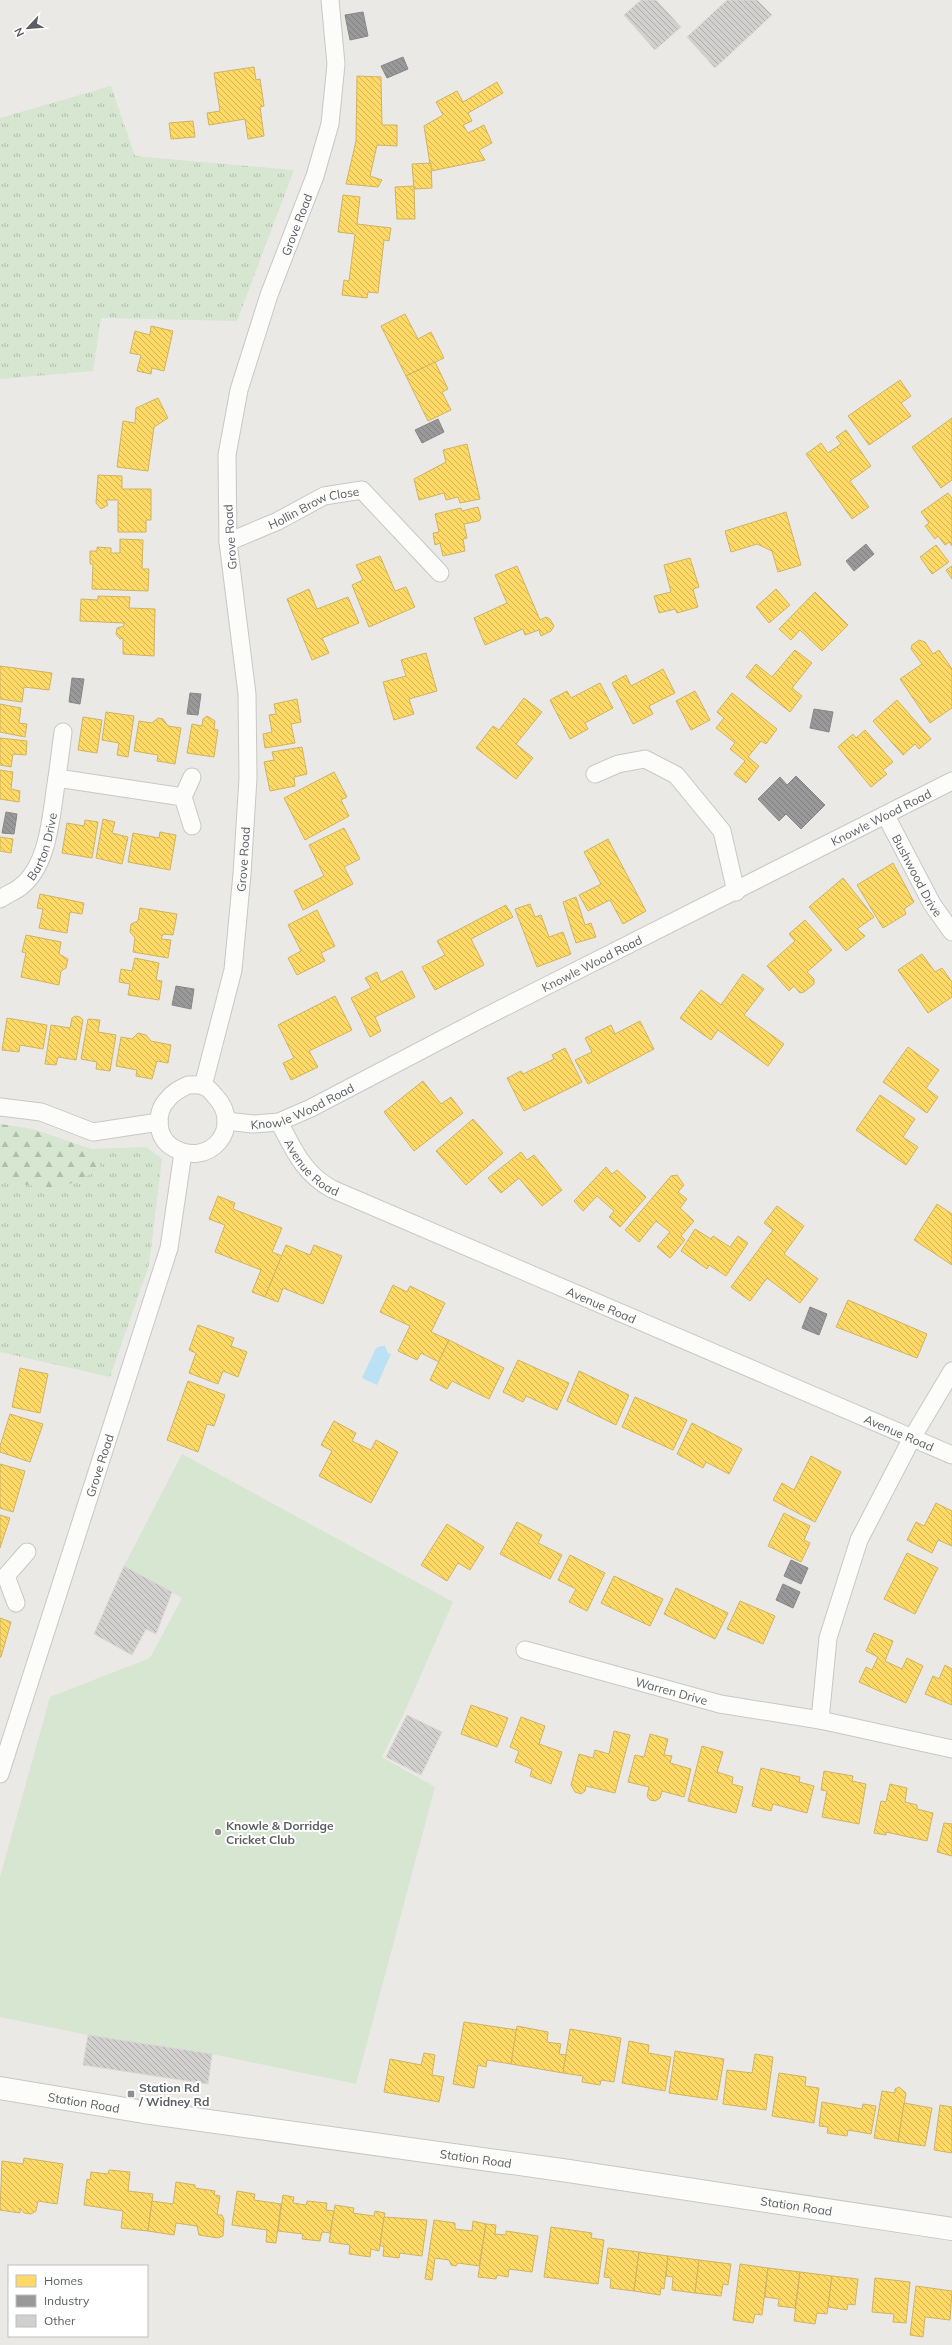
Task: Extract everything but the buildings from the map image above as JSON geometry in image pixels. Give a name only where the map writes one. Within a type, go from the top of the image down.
[{"type":"main road","name":"Station Road","points":[[0,2088],[144,2112],[562,2170],[952,2229]]},
{"type":"street","name":"Grove Road","points":[[203,1086],[233,970],[242,874],[248,778],[247,694],[228,542],[227,455],[239,390],[269,295],[315,176],[330,124],[336,64],[330,0]]},
{"type":"street","name":"Hollin Brow Close","points":[[228,542],[278,521],[324,496],[362,490],[440,573]]},
{"type":"street","name":"Barton Drive","points":[[0,899],[20,888],[36,869],[44,850],[57,778],[63,732]]},
{"type":"street","points":[[595,774],[618,764],[645,759],[676,775],[722,831],[736,892]]},
{"type":"street","points":[[192,777],[183,797],[192,826]]},
{"type":"street","points":[[57,778],[183,797]]},
{"type":"street","name":"Knowle Wood Road","points":[[226,1121],[253,1124],[279,1122],[311,1108],[481,1019],[736,892],[952,781]]},
{"type":"street","name":"Bushwood Drive","points":[[886,816],[932,904],[952,932]]},
{"type":"street","points":[[188,1085],[203,1086],[223,1106],[226,1121],[225,1131],[215,1146],[197,1154],[183,1153],[168,1144],[161,1133],[158,1122],[160,1111],[166,1100],[174,1093],[188,1085]]},
{"type":"street","points":[[0,1107],[42,1112],[93,1132],[158,1122]]},
{"type":"street","name":"Avenue Road","points":[[279,1122],[297,1156],[306,1168],[316,1180],[332,1189],[952,1455]]},
{"type":"street","name":"Grove Road","points":[[0,1774],[169,1248],[183,1153]]},
{"type":"street","points":[[820,1720],[828,1638],[859,1540],[912,1438],[952,1371]]},
{"type":"street","points":[[16,1603],[3,1575],[27,1552]]},
{"type":"street","name":"Warren Drive","points":[[525,1650],[720,1704],[820,1720],[952,1749]]},
{"type":"green space","points":[[111,86],[135,156],[294,170],[237,321],[101,318],[93,371],[0,379],[0,118]]},
{"type":"green space","points":[[0,1124],[32,1129],[91,1149],[146,1147],[162,1159],[149,1265],[110,1377],[0,1352]]},
{"type":"green space","points":[[0,1124],[32,1129],[91,1149],[101,1169],[57,1190],[0,1180]]},
{"type":"green space","name":"Knowle & Dorridge Cricket Club","points":[[182,1454],[453,1602],[404,1713],[382,1757],[435,1787],[356,2084],[212,2054],[88,2035],[0,2017],[0,1877],[50,1697],[150,1658],[182,1598],[124,1566]]},
{"type":"water","points":[[385,1346],[388,1353],[391,1354],[377,1385],[362,1378],[376,1348]]},
{"type":"place","name":"Knowle & Dorridge Cricket Club","points":[[218,1832]]},
{"type":"place","name":"Station Rd / Widney Rd","points":[[131,2094]]}]
